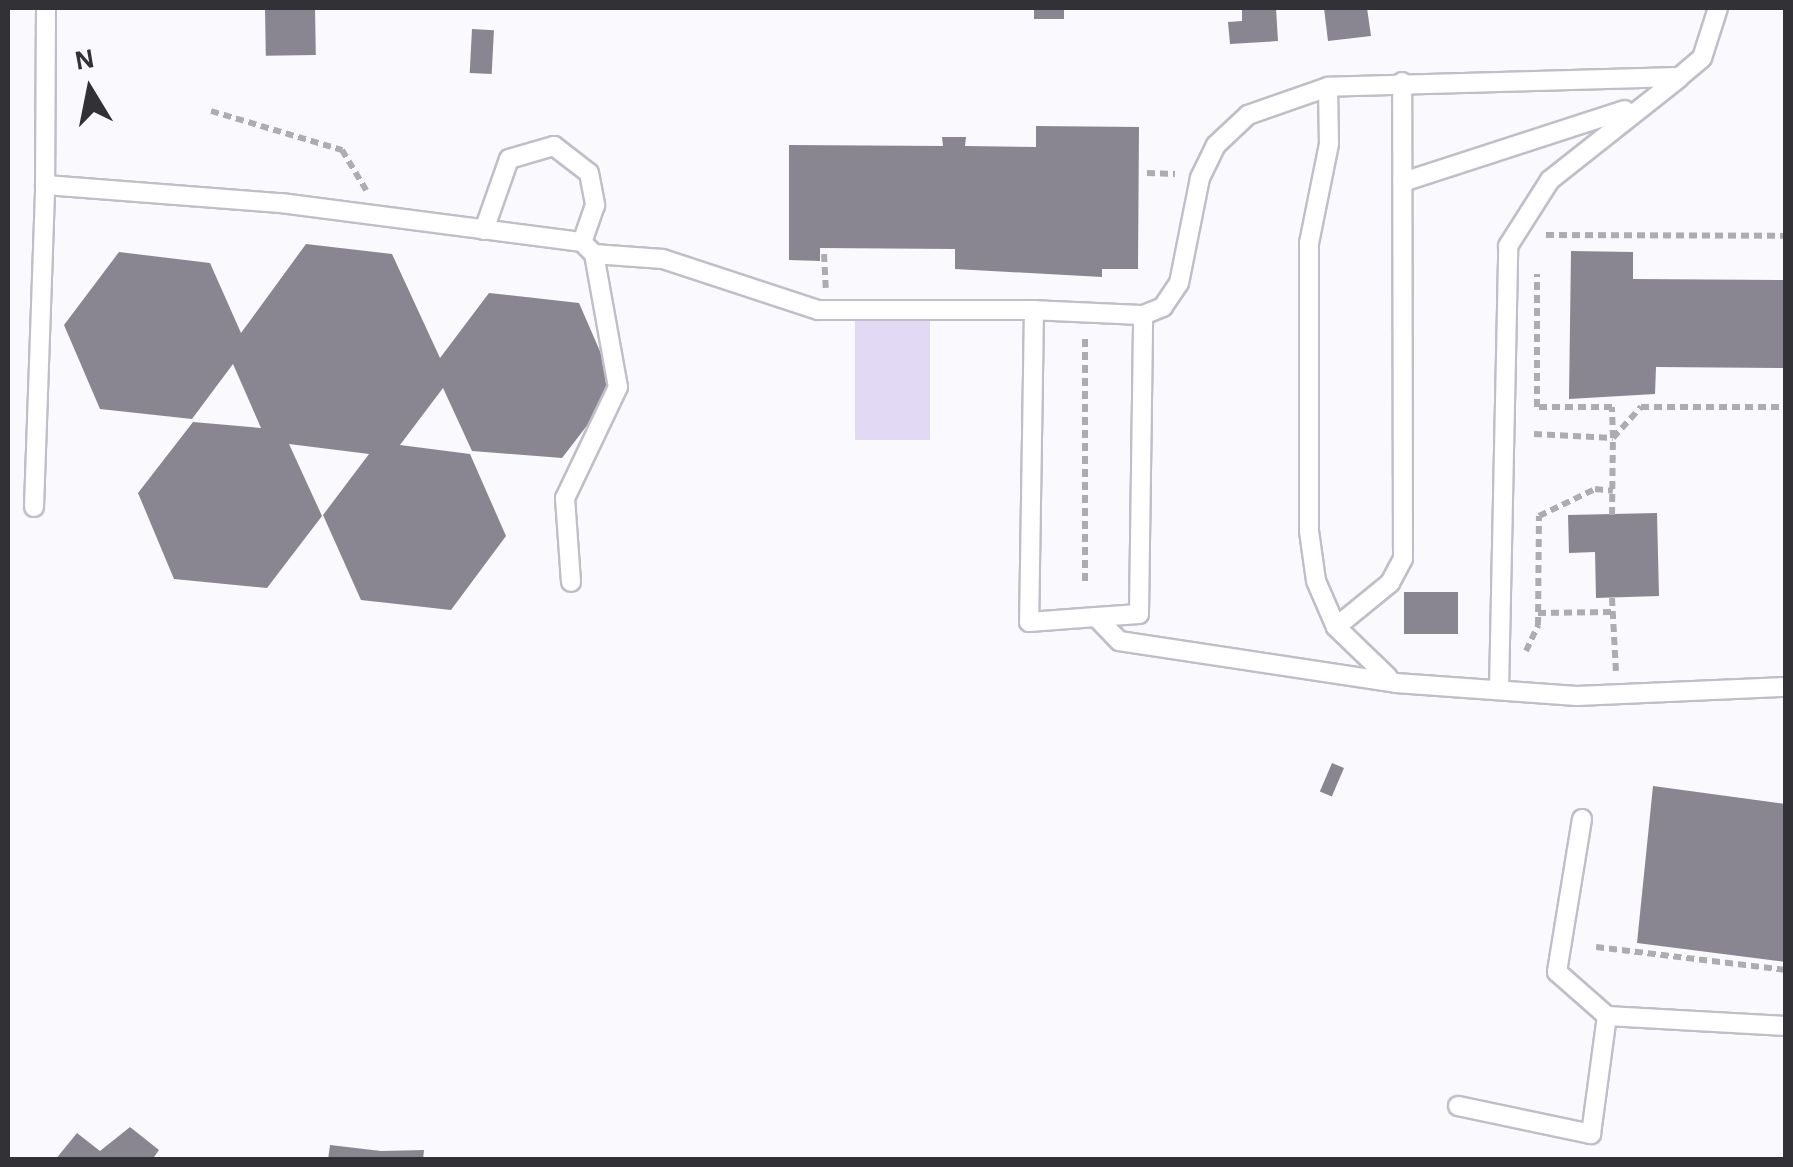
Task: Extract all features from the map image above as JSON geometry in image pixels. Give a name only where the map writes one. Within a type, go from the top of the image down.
[{"type":"lane","points":[[34,507],[45,185],[46,8]]},
{"type":"lane","points":[[1498,690],[1508,246],[1526,206],[1635,106],[1702,58],[1718,8]]},
{"type":"lane","points":[[45,185],[381,216],[484,230],[662,260],[818,310],[1034,310],[1144,315],[1163,307],[1179,283],[1216,144],[1248,115],[1328,87],[1680,77]]},
{"type":"lane","points":[[1336,627],[1390,582],[1403,559],[1402,82]]},
{"type":"lane","points":[[1328,87],[1329,144],[1310,242],[1309,530],[1316,581],[1336,627],[1396,683]]},
{"type":"lane","points":[[1403,182],[1635,106]]},
{"type":"lane","points":[[484,230],[509,159],[554,146],[589,173],[595,204],[588,248],[618,387],[565,498],[571,582]]},
{"type":"lane","points":[[1034,310],[1029,622],[1138,614],[1144,315]]},
{"type":"lane","points":[[1096,617],[1120,642],[1396,683],[1498,690],[1786,687]]},
{"type":"lane","points":[[1582,819],[1557,972],[1606,1016],[1786,1026]]},
{"type":"lane","points":[[1458,1106],[1591,1134],[1606,1016]]},
{"type":"path","points":[[211,111],[342,150],[381,216]]},
{"type":"path","points":[[1147,174],[1176,174],[1173,191]]},
{"type":"path","points":[[1612,515],[1612,407],[1537,407],[1537,235],[1786,236]]},
{"type":"path","points":[[824,254],[826,295],[846,295]]},
{"type":"path","points":[[1085,312],[1085,582]]},
{"type":"path","points":[[1613,438],[1641,407],[1786,407]]},
{"type":"path","points":[[1534,434],[1613,438]]},
{"type":"path","points":[[1513,664],[1535,639],[1539,516],[1594,489],[1612,491]]},
{"type":"path","points":[[1612,598],[1616,676]]},
{"type":"path","points":[[1538,613],[1612,612]]},
{"type":"path","points":[[1599,675],[1635,676]]},
{"type":"path","points":[[1596,948],[1786,970]]},
{"type":"shaded area","points":[[855,321],[930,321],[930,440],[855,440]]},
{"type":"building","points":[[315,8],[316,55],[266,56],[265,9]]},
{"type":"building","points":[[1034,8],[1064,8],[1064,19],[1034,19]]},
{"type":"building","points":[[1242,8],[1276,8],[1278,41],[1230,44],[1228,22],[1242,21]]},
{"type":"building","points":[[1324,8],[1367,8],[1371,36],[1328,41]]},
{"type":"building","points":[[472,29],[494,30],[492,74],[470,73]]},
{"type":"building","points":[[1036,126],[1139,127],[1138,269],[1102,269],[1102,277],[955,269],[955,249],[820,248],[820,261],[789,260],[789,145],[943,146],[942,137],[966,137],[965,146],[1036,147]]},
{"type":"building","points":[[306,244],[392,254],[440,358],[489,293],[579,303],[616,388],[562,458],[472,451],[443,388],[400,445],[470,454],[506,536],[451,610],[361,600],[323,515],[369,454],[289,444],[322,516],[267,588],[174,579],[138,493],[193,422],[261,428],[233,364],[192,419],[100,409],[64,325],[119,252],[210,263],[241,333]]},
{"type":"building","points":[[1571,251],[1633,252],[1633,279],[1786,280],[1786,368],[1656,367],[1655,394],[1569,399]]},
{"type":"building","points":[[1657,513],[1659,596],[1596,598],[1595,552],[1569,553],[1568,515]]},
{"type":"building","points":[[1404,592],[1458,592],[1458,634],[1404,634]]},
{"type":"building","points":[[1332,763],[1344,768],[1332,797],[1320,792]]},
{"type":"building","points":[[1653,786],[1786,804],[1786,962],[1637,943]]},
{"type":"building","points":[[130,1127],[159,1150],[152,1160],[55,1160],[77,1133],[100,1151]]},
{"type":"building","points":[[330,1145],[381,1151],[424,1150],[423,1160],[328,1160]]}]
